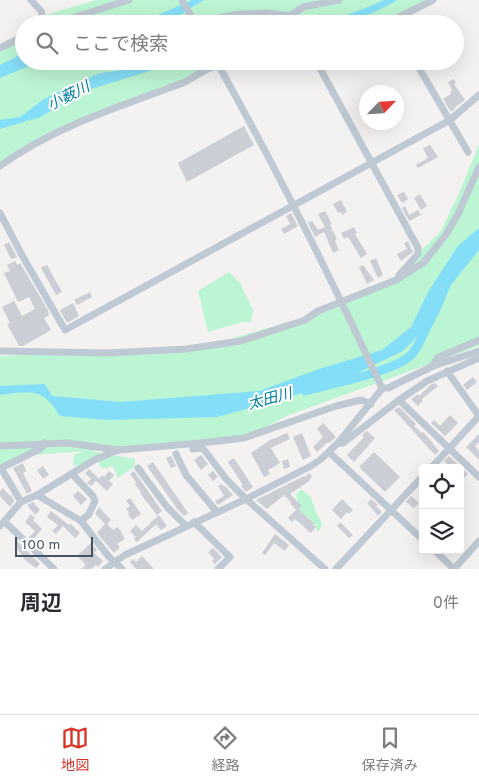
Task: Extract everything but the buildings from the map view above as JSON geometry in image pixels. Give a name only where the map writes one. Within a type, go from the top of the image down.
[{"type":"street","points":[[31,0],[41,11],[42,15]]},
{"type":"street","points":[[82,15],[129,0]]},
{"type":"street","points":[[182,0],[190,15]]},
{"type":"street","points":[[291,15],[303,7],[339,0]]},
{"type":"street","points":[[404,15],[433,0]]},
{"type":"street","points":[[232,15],[267,13],[282,15]]},
{"type":"street","points":[[0,48],[15,40]]},
{"type":"street","points":[[0,166],[36,142],[74,124],[186,82],[207,70]]},
{"type":"street","points":[[104,569],[114,562],[194,522],[246,499],[311,466],[338,442],[379,395],[381,387],[344,305],[226,70]]},
{"type":"street","points":[[321,70],[418,248],[418,254],[398,278]]},
{"type":"street","points":[[420,70],[468,152]]},
{"type":"street","points":[[0,213],[23,257],[58,314],[65,330],[450,120],[479,95]]},
{"type":"street","points":[[0,351],[110,353],[186,349],[241,341],[305,320],[318,311],[344,305],[398,278],[423,263],[445,236],[458,214],[479,167]]},
{"type":"street","points":[[433,366],[437,358],[479,340]]},
{"type":"street","points":[[381,387],[388,388],[433,366],[479,351]]},
{"type":"street","points":[[338,442],[343,443],[426,381],[479,358]]},
{"type":"street","points":[[435,464],[479,416],[448,371]]},
{"type":"street","points":[[0,446],[67,443],[119,450],[166,447],[244,438],[336,406],[361,400],[371,404]]},
{"type":"street","points":[[399,400],[479,477]]},
{"type":"street","points":[[21,502],[1,468],[40,449],[45,443]]},
{"type":"street","points":[[166,447],[181,450],[202,448],[227,480],[246,499],[325,569]]},
{"type":"street","points":[[54,569],[2,524],[21,502],[37,495],[94,460],[119,450]]},
{"type":"street","points":[[329,452],[419,536]]},
{"type":"street","points":[[176,454],[186,475],[217,512]]},
{"type":"street","points":[[138,468],[167,506],[186,526]]},
{"type":"street","points":[[72,474],[93,496],[95,501],[89,514],[81,521]]},
{"type":"street","points":[[336,569],[419,480]]},
{"type":"street","points":[[37,495],[81,521],[114,562],[122,569]]},
{"type":"street","points":[[194,522],[230,557],[218,569]]},
{"type":"street","points":[[438,554],[454,569],[479,541]]},
{"type":"green space","points":[[96,0],[180,0],[189,15],[45,15]]},
{"type":"green space","points":[[182,0],[432,0],[401,15],[190,15]]},
{"type":"green space","points":[[15,37],[15,70],[211,70],[80,121],[0,165],[0,48]]},
{"type":"green space","points":[[479,144],[479,346],[289,415],[244,438],[136,449],[90,451],[135,459],[135,466],[118,478],[113,466],[100,467],[98,461],[73,465],[74,454],[87,451],[18,456],[0,469],[0,356],[205,346],[317,314],[389,282],[441,231]]},
{"type":"green space","points":[[229,272],[240,283],[253,310],[251,322],[242,322],[208,332],[198,291]]},
{"type":"green space","points":[[300,490],[311,497],[316,513],[322,523],[318,532],[310,519],[297,515],[300,509],[296,495]]},
{"type":"water","points":[[192,0],[205,0],[180,15],[158,15]]},
{"type":"water","points":[[384,0],[397,0],[366,15],[345,15]]},
{"type":"water","points":[[15,58],[15,70],[19,70],[0,78],[0,65]]},
{"type":"water","points":[[140,70],[101,81],[66,95],[24,122],[0,129],[0,120],[20,117],[44,99],[101,73]]},
{"type":"water","points":[[479,228],[479,250],[451,285],[438,316],[403,351],[355,374],[293,396],[217,417],[108,420],[60,416],[48,400],[35,393],[0,395],[0,386],[45,384],[52,396],[121,402],[259,391],[319,369],[382,350],[411,327],[428,292],[458,246]]},
{"type":"waterway","name":"小薮川","points":[[29,116],[37,114],[79,88],[138,70]]},
{"type":"waterway","name":"太田川","points":[[305,391],[379,371],[405,360],[416,349],[431,319]]}]
